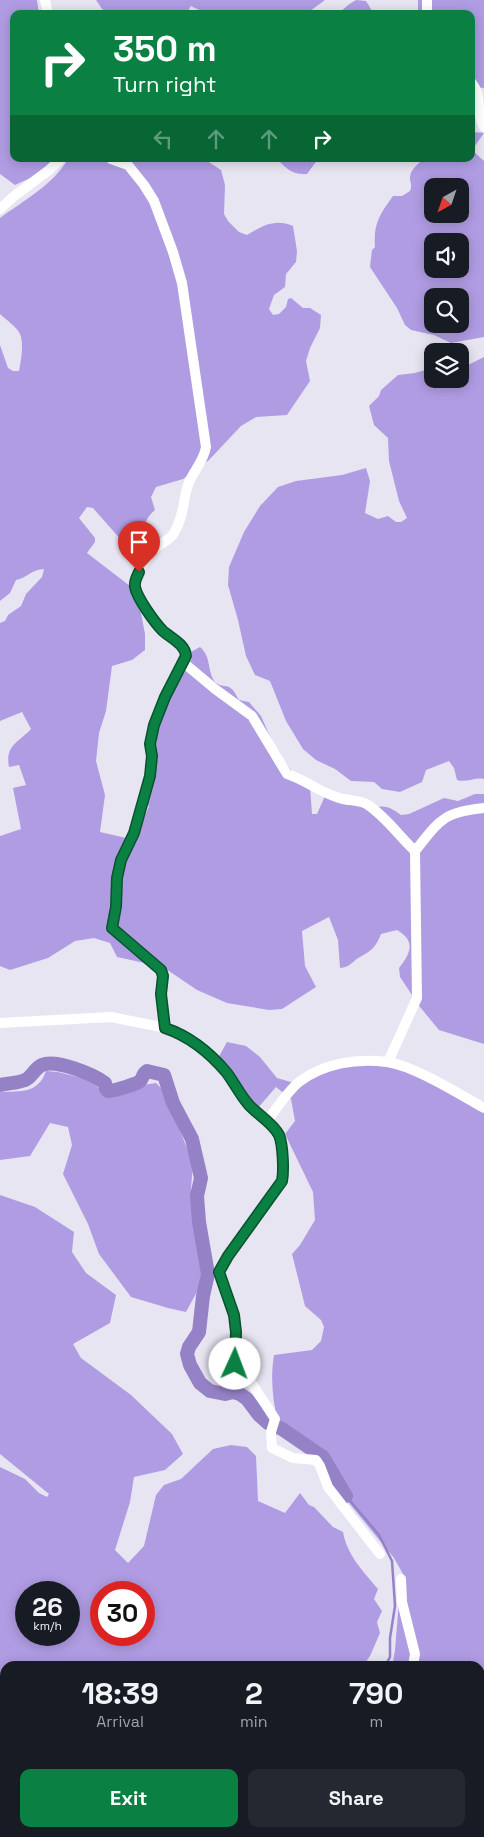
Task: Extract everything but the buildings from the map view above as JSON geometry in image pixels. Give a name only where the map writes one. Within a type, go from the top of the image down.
[{"type":"street","points":[[475,86],[480,90],[482,96],[480,119],[484,127]]},
{"type":"street","points":[[0,209],[12,197],[57,162]]},
{"type":"street","points":[[120,162],[128,165],[154,201],[182,283],[206,447],[204,458],[187,487],[184,505],[174,534],[149,555],[135,581],[135,589],[155,622],[178,642],[186,652],[184,663],[165,697],[154,725],[150,744],[152,756],[150,776],[134,833],[121,860],[117,878],[116,907],[112,928],[161,970],[163,976],[161,994],[165,1028]]},
{"type":"street","points":[[184,663],[252,716],[287,774],[299,778],[340,799],[362,801],[368,804],[415,851]]},
{"type":"street","points":[[388,1062],[417,998],[415,851],[440,820],[458,812],[484,808]]},
{"type":"street","points":[[0,1023],[111,1017],[165,1028],[184,1036],[210,1056],[227,1073],[239,1094],[267,1121],[279,1136],[283,1167],[282,1181],[228,1256],[219,1272],[234,1315],[236,1332],[235,1364],[239,1372],[249,1379],[275,1419],[270,1432],[272,1448],[293,1458],[316,1460],[328,1487],[380,1554]]},
{"type":"street","points":[[267,1121],[299,1083],[324,1068],[351,1061],[388,1062],[448,1088],[484,1108]]},
{"type":"street","points":[[400,1580],[402,1602],[415,1654],[414,1661]]},
{"type":"shaded area","points":[[0,0],[37,0],[38,10],[10,10],[10,162],[53,162],[39,174],[15,185],[0,174]]},
{"type":"shaded area","points":[[96,0],[325,0],[311,10],[199,10],[191,6],[188,10],[102,9]]},
{"type":"shaded area","points":[[356,0],[366,1],[372,10],[342,10]]},
{"type":"shaded area","points":[[418,0],[484,0],[484,88],[475,87],[475,10],[418,10]]},
{"type":"shaded area","points":[[475,132],[484,133],[475,146]]},
{"type":"shaded area","points":[[475,153],[484,161],[484,337],[451,343],[425,333],[469,333],[469,288],[424,288],[424,333],[411,330],[405,325],[397,308],[370,267],[372,250],[375,247],[376,226],[381,214],[393,196],[402,196],[410,191],[411,173],[420,162],[475,162]]},
{"type":"shaded area","points":[[66,162],[209,162],[221,170],[225,185],[224,214],[239,232],[247,235],[263,226],[274,223],[293,226],[297,251],[296,262],[286,274],[285,287],[274,295],[269,309],[273,315],[279,314],[286,307],[288,299],[291,298],[303,308],[310,308],[321,315],[320,328],[306,361],[310,381],[287,415],[256,417],[241,426],[209,460],[183,479],[156,487],[151,497],[155,510],[149,516],[146,525],[147,553],[136,553],[122,541],[93,508],[87,507],[79,518],[95,538],[95,542],[87,553],[130,586],[140,608],[145,634],[145,650],[132,660],[112,666],[106,711],[99,733],[96,761],[105,795],[100,832],[135,840],[149,806],[147,804],[157,731],[167,701],[189,653],[200,647],[206,654],[214,681],[231,688],[239,700],[249,702],[261,716],[275,748],[291,770],[310,786],[312,814],[317,814],[325,796],[379,807],[388,807],[401,815],[409,814],[444,798],[458,801],[475,794],[484,794],[484,1044],[439,1030],[420,1007],[400,977],[399,968],[410,948],[407,938],[403,934],[397,930],[381,934],[370,951],[349,965],[340,968],[338,940],[329,917],[302,931],[305,966],[316,987],[282,1009],[269,1010],[227,1003],[197,990],[163,967],[117,957],[110,943],[94,938],[75,941],[48,958],[10,970],[0,966],[0,836],[21,829],[13,788],[26,785],[19,765],[9,767],[8,760],[11,749],[31,729],[22,712],[0,721],[0,623],[5,621],[8,615],[21,606],[26,594],[42,577],[44,569],[36,570],[16,580],[10,593],[0,601],[0,345],[8,368],[13,371],[19,371],[22,347],[18,331],[0,314],[0,218],[46,184]]},
{"type":"shaded area","points":[[280,162],[316,162],[307,174],[290,171]]},
{"type":"shaded area","points":[[484,357],[484,779],[457,780],[454,768],[449,761],[426,770],[422,782],[400,792],[382,789],[374,782],[351,781],[335,769],[316,760],[303,749],[286,721],[270,681],[255,675],[246,656],[228,585],[229,567],[244,532],[260,506],[278,487],[296,481],[342,475],[366,468],[370,481],[365,513],[378,519],[388,516],[396,522],[401,522],[407,518],[399,501],[389,461],[388,438],[374,425],[369,406],[379,396],[381,390],[398,375],[424,370],[424,388],[469,388],[469,364]]},
{"type":"shaded area","points":[[227,1042],[246,1046],[260,1057],[277,1078],[302,1083],[351,1064],[396,1067],[484,1102],[484,1661],[393,1661],[399,1601],[406,1584],[403,1574],[394,1558],[345,1498],[328,1461],[278,1424],[272,1373],[274,1355],[312,1350],[321,1341],[324,1327],[321,1320],[305,1306],[292,1254],[300,1245],[315,1220],[313,1192],[285,1134],[295,1121],[291,1099],[276,1087],[257,1109],[217,1060]]},
{"type":"shaded area","points":[[46,1071],[90,1080],[100,1089],[117,1096],[143,1085],[156,1083],[164,1091],[193,1163],[191,1189],[202,1266],[199,1288],[186,1312],[131,1297],[99,1254],[88,1224],[63,1174],[72,1145],[68,1127],[50,1123],[30,1156],[0,1160],[0,1092],[28,1090],[38,1084]]},
{"type":"shaded area","points":[[0,1195],[35,1207],[74,1232],[72,1252],[86,1273],[116,1295],[110,1323],[73,1344],[81,1358],[131,1395],[172,1434],[183,1454],[165,1470],[134,1477],[130,1502],[115,1550],[128,1563],[144,1546],[156,1495],[164,1485],[181,1479],[213,1449],[231,1445],[247,1447],[256,1456],[258,1501],[285,1513],[300,1493],[309,1505],[314,1507],[333,1527],[343,1532],[352,1555],[378,1589],[374,1599],[382,1611],[377,1622],[380,1633],[370,1656],[366,1661],[0,1661],[0,1467],[25,1479],[39,1493],[47,1497],[49,1494],[0,1454]]},
{"type":"waterway","points":[[0,1085],[24,1080],[40,1066],[48,1064],[74,1068],[92,1076],[105,1083],[108,1091],[120,1089],[138,1082],[147,1071],[164,1075],[173,1103],[192,1139],[201,1178],[197,1196],[199,1222],[208,1274],[203,1296],[199,1332],[189,1347],[187,1354],[190,1365],[200,1383],[210,1391],[240,1394],[247,1399],[259,1415],[268,1423],[282,1429],[323,1457],[346,1496]]},
{"type":"waterway","points":[[346,1496],[379,1535],[392,1561],[395,1606],[390,1638],[390,1657],[388,1661]]},
{"type":"route","points":[[139,572],[135,581],[135,589],[140,599],[155,622],[178,642],[186,652],[186,656],[165,697],[154,725],[150,744],[152,756],[150,776],[134,833],[121,860],[117,878],[116,907],[112,928],[161,970],[163,983],[161,1000],[166,1024],[165,1028],[184,1036],[210,1056],[227,1073],[239,1094],[275,1130],[280,1142],[283,1167],[282,1181],[228,1256],[219,1272],[234,1315],[236,1332],[235,1364]]}]
